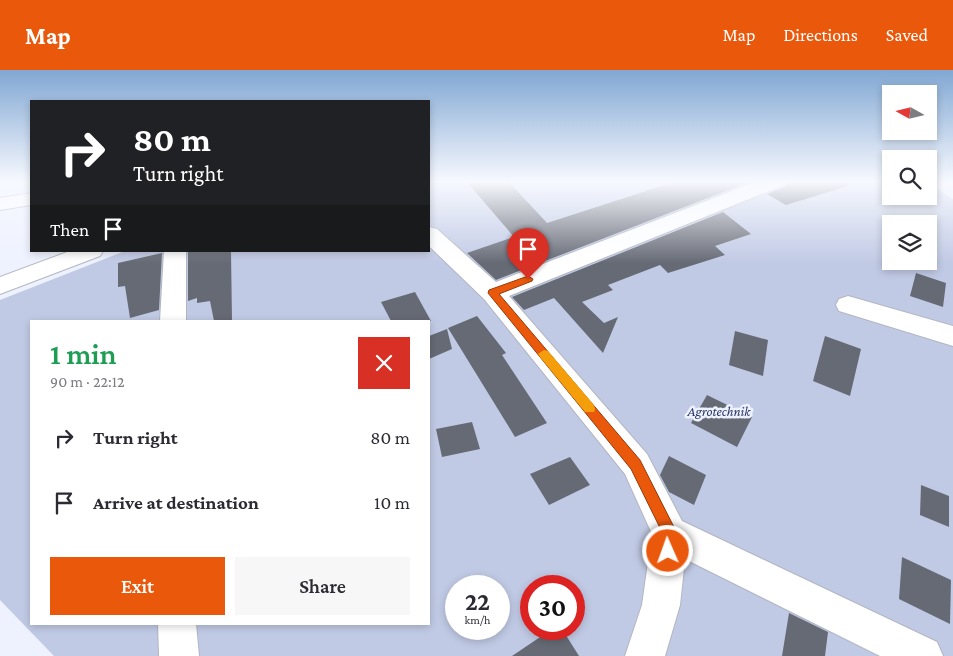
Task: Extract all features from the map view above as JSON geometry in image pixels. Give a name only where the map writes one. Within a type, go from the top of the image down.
[{"type":"street","points":[[493,293],[708,208]]},
{"type":"street","points":[[430,235],[493,293],[636,464],[670,533],[662,605],[645,656]]},
{"type":"street","points":[[0,286],[89,252]]},
{"type":"street","points":[[173,320],[175,252]]},
{"type":"street","points":[[848,305],[953,336]]},
{"type":"street","points":[[670,533],[923,656]]},
{"type":"street","points":[[177,625],[179,656]]},
{"type":"green space","name":"Agrotechnik","points":[[430,208],[953,208],[953,656],[54,656],[0,600],[0,300],[122,252],[430,252]]},
{"type":"building","points":[[489,208],[533,208],[547,223],[592,208],[681,208],[496,280],[467,253],[514,237]]},
{"type":"building","points":[[723,212],[751,234],[715,246],[725,255],[668,273],[660,265],[608,285],[613,290],[582,302],[604,323],[618,317],[603,353],[554,298],[524,310],[512,297]]},
{"type":"building","points":[[188,252],[231,252],[232,320],[214,320],[210,301],[197,303],[197,298],[188,301]]},
{"type":"building","points":[[162,253],[159,310],[130,318],[125,286],[118,287],[118,263]]},
{"type":"building","points":[[916,273],[946,283],[943,307],[910,296]]},
{"type":"building","points":[[415,292],[431,321],[390,320],[381,302]]},
{"type":"building","points":[[477,316],[506,353],[502,355],[547,423],[515,437],[448,328]]},
{"type":"building","points":[[447,329],[452,349],[430,359],[430,336]]},
{"type":"building","points":[[735,331],[768,340],[763,376],[729,365]]},
{"type":"building","points":[[825,336],[861,349],[850,396],[813,381]]},
{"type":"building","points":[[707,395],[752,417],[737,447],[691,423]]},
{"type":"building","points":[[472,422],[480,449],[442,457],[436,429]]},
{"type":"building","points":[[669,456],[706,475],[694,505],[669,492],[660,475]]},
{"type":"building","points":[[570,457],[590,485],[549,505],[530,474]]},
{"type":"building","points":[[921,485],[949,496],[949,527],[920,515]]},
{"type":"building","points":[[902,557],[951,580],[950,624],[899,599]]},
{"type":"building","points":[[789,613],[828,632],[825,656],[782,656]]},
{"type":"building","points":[[536,640],[569,640],[579,656],[512,656]]},
{"type":"slow traffic","points":[[544,354],[589,409]]},
{"type":"route","points":[[528,279],[493,293],[636,464],[670,533],[668,551]]}]
